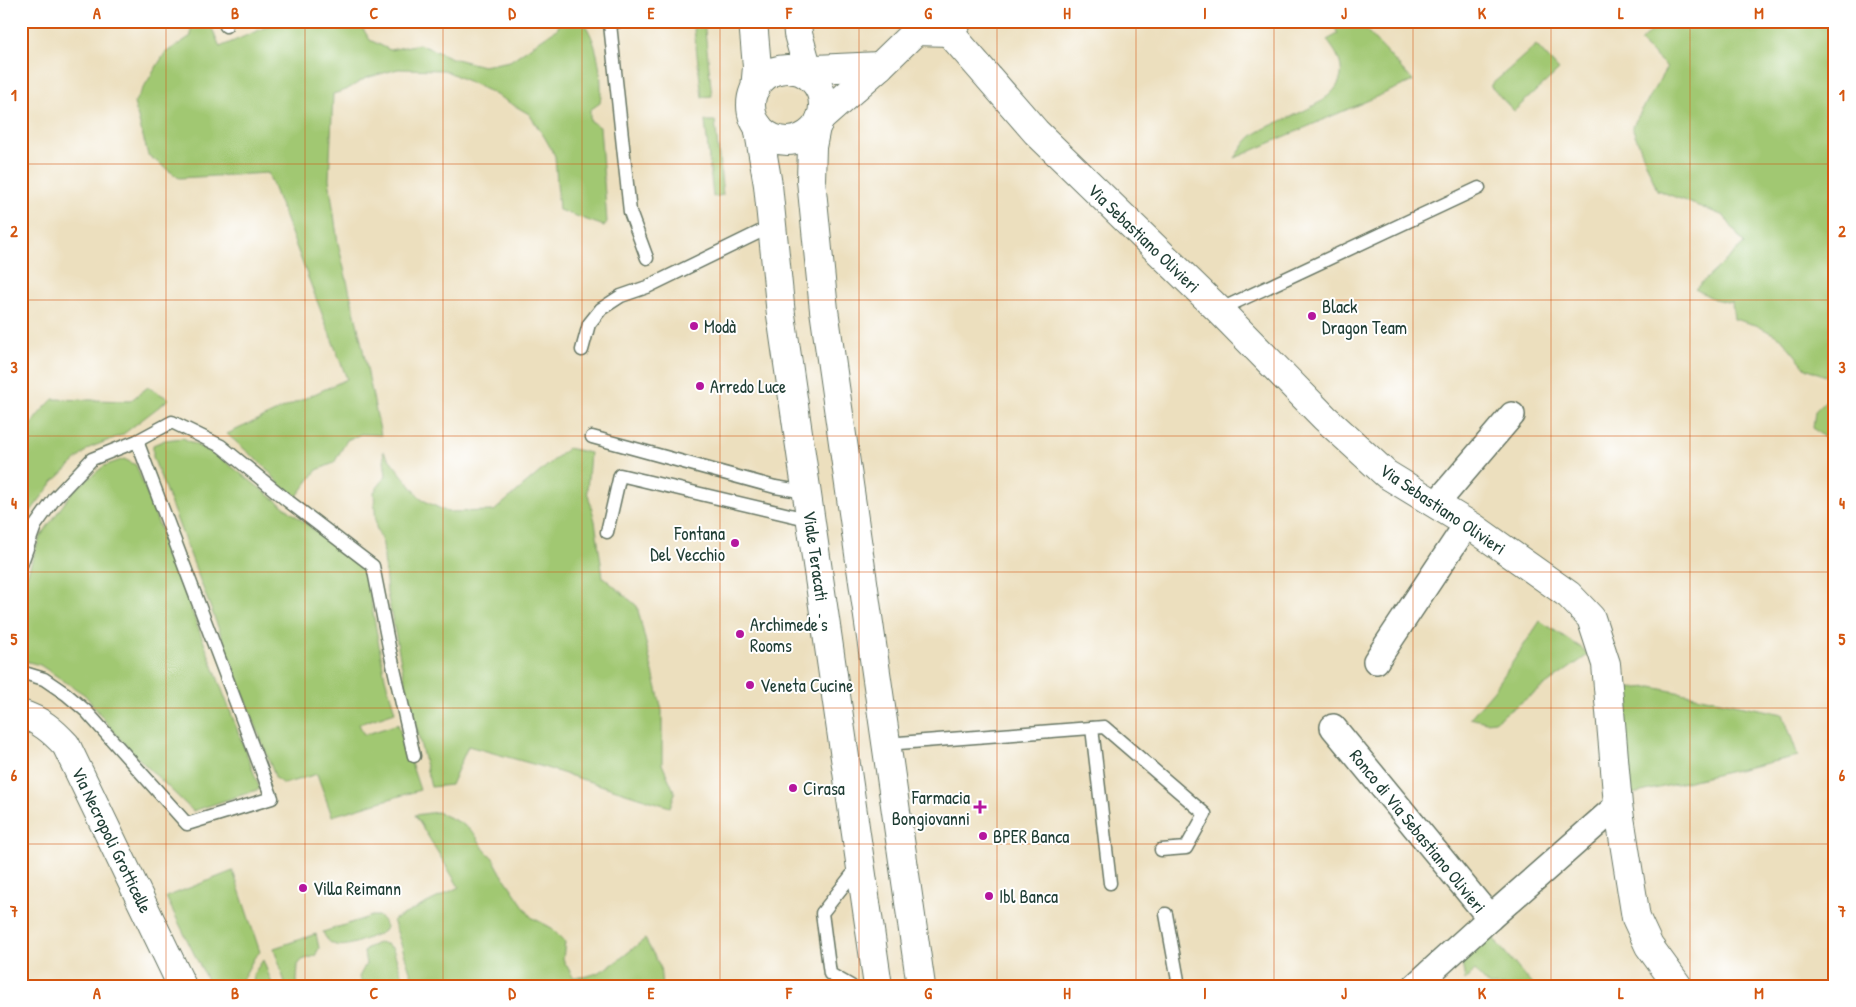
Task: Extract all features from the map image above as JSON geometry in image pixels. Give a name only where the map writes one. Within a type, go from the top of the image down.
[{"type":"main road","points":[[753,21],[757,66],[751,108],[758,126],[765,133],[782,140],[801,138],[916,31],[954,27]]},
{"type":"main road","points":[[797,21],[804,72],[821,92],[823,110],[812,147],[811,180],[824,310],[921,986]]},
{"type":"main road","name":"Via Sebastiano Olivieri","points":[[954,27],[1036,132],[1219,310],[1325,418],[1386,474],[1467,524],[1569,595],[1591,618],[1606,664],[1618,805],[1636,918],[1649,946],[1678,986]]},
{"type":"main road","points":[[755,89],[760,81],[767,76],[784,69],[804,72],[880,66]]},
{"type":"main road","name":"Viale Teracati","points":[[758,126],[768,185],[781,315],[878,986]]},
{"type":"main road","name":"Via Necropoli Grotticelle","points":[[21,714],[33,718],[51,729],[66,745],[182,986]]},
{"type":"street","points":[[1436,504],[1512,415]]},
{"type":"street","points":[[1376,661],[1467,524]]},
{"type":"street","name":"Ronco di Via Sebastiano Olivieri","points":[[1333,726],[1490,918],[1618,805]]},
{"type":"street","points":[[1415,986],[1490,918]]},
{"type":"lane","points":[[619,21],[610,24],[630,212],[647,258]]},
{"type":"lane","points":[[1219,310],[1479,188]]},
{"type":"lane","points":[[582,350],[589,324],[601,309],[608,304],[621,296],[648,287],[772,226]]},
{"type":"lane","points":[[21,565],[35,526],[70,480],[92,459],[136,441],[172,422],[221,446],[288,501],[373,566],[414,756]]},
{"type":"lane","points":[[592,438],[775,487],[806,492]]},
{"type":"lane","points":[[21,672],[44,679],[86,711],[187,824],[272,798],[136,441]]},
{"type":"lane","points":[[607,532],[620,475],[811,520]]},
{"type":"lane","points":[[886,744],[1104,727],[1205,814],[1186,848],[1161,850]]},
{"type":"lane","points":[[1092,728],[1110,883]]},
{"type":"lane","points":[[851,986],[830,974],[822,913],[860,865]]},
{"type":"lane","points":[[1166,914],[1179,986]]},
{"type":"green space","points":[[191,21],[209,21],[220,47],[280,21],[358,21],[370,40],[390,50],[419,44],[452,58],[483,66],[510,61],[558,28],[560,21],[582,21],[592,37],[598,60],[601,83],[600,103],[590,110],[590,121],[600,127],[607,222],[604,226],[559,210],[555,156],[545,138],[529,114],[489,91],[444,70],[398,69],[366,78],[346,90],[333,94],[329,179],[338,243],[381,435],[361,434],[347,440],[334,463],[317,470],[297,496],[281,486],[265,467],[227,434],[347,379],[268,173],[179,178],[148,155],[134,103],[165,53],[191,36]]},
{"type":"green space","points":[[693,21],[704,21],[712,96],[702,97]]},
{"type":"green space","points":[[1332,21],[1358,21],[1413,81],[1235,158],[1251,137],[1310,108],[1336,88],[1341,75],[1339,60],[1327,40],[1338,34]]},
{"type":"green space","points":[[1660,21],[1827,21],[1827,25],[1835,37],[1835,380],[1806,368],[1781,338],[1756,325],[1734,319],[1732,303],[1714,299],[1695,289],[1744,244],[1724,216],[1657,190],[1632,127],[1667,67],[1640,42]]},
{"type":"green space","points":[[1536,45],[1559,70],[1514,111],[1490,86]]},
{"type":"green space","points":[[705,121],[715,121],[723,195],[713,197]]},
{"type":"green space","points":[[148,387],[169,399],[122,435],[89,448],[53,482],[31,511],[21,532],[21,460],[28,432],[41,411],[53,399],[130,401]]},
{"type":"green space","points":[[1835,395],[1835,445],[1813,428],[1815,411],[1827,399]]},
{"type":"green space","points":[[183,438],[218,456],[343,552],[366,574],[385,678],[395,712],[359,724],[364,735],[398,724],[420,790],[332,816],[317,774],[284,784],[276,779],[153,457],[153,445],[165,440]]},
{"type":"green space","points":[[568,448],[590,453],[587,491],[595,521],[603,577],[637,606],[662,710],[662,764],[675,793],[670,807],[540,766],[468,746],[451,785],[431,787],[404,677],[387,593],[383,544],[376,527],[374,492],[386,476],[383,451],[421,499],[447,512],[494,511]]},
{"type":"green space","points":[[124,459],[136,465],[260,789],[193,811],[138,758],[113,731],[85,695],[40,665],[21,660],[21,593],[40,537],[73,491],[104,466]]},
{"type":"green space","points":[[1540,621],[1583,649],[1588,655],[1495,721],[1486,722],[1470,718],[1494,690]]},
{"type":"green space","points":[[1652,687],[1783,714],[1798,756],[1628,795],[1620,689]]},
{"type":"green space","points":[[437,812],[461,823],[474,833],[484,849],[493,858],[531,917],[550,927],[565,942],[563,959],[573,977],[583,977],[602,970],[620,959],[645,939],[660,966],[662,986],[415,986],[393,920],[459,887],[415,815]]},
{"type":"green space","points":[[233,871],[260,952],[254,958],[241,982],[241,986],[210,986],[166,897]]},
{"type":"green space","points":[[372,916],[378,916],[383,920],[386,927],[384,931],[356,943],[340,946],[333,944],[327,940],[323,932]]},
{"type":"green space","points":[[1488,932],[1533,986],[1489,986],[1475,971],[1465,980],[1461,957]]},
{"type":"green space","points":[[316,934],[319,948],[315,956],[302,960],[298,965],[297,982],[301,986],[286,986],[274,948]]},
{"type":"green space","points":[[378,943],[386,944],[393,949],[404,982],[402,985],[360,981],[359,977],[366,964],[364,952],[367,948]]},
{"type":"green space","points":[[263,960],[273,986],[253,986],[254,973]]},
{"type":"place","name":"Black Dragon Team","points":[[1312,316]]},
{"type":"place","name":"Modà","points":[[694,326]]},
{"type":"place","name":"Arredo Luce","points":[[700,386]]},
{"type":"place","name":"Fontana Del Vecchio","points":[[735,543]]},
{"type":"place","name":"Archimede's Rooms","points":[[740,634]]},
{"type":"place","name":"Veneta Cucine","points":[[750,685]]},
{"type":"place","name":"Cirasa","points":[[793,788]]},
{"type":"place","name":"Farmacia Bongiovanni","points":[[980,807]]},
{"type":"place","name":"BPER Banca","points":[[983,836]]},
{"type":"place","name":"Villa Reimann","points":[[303,888]]},
{"type":"place","name":"Ibl Banca","points":[[989,896]]}]
